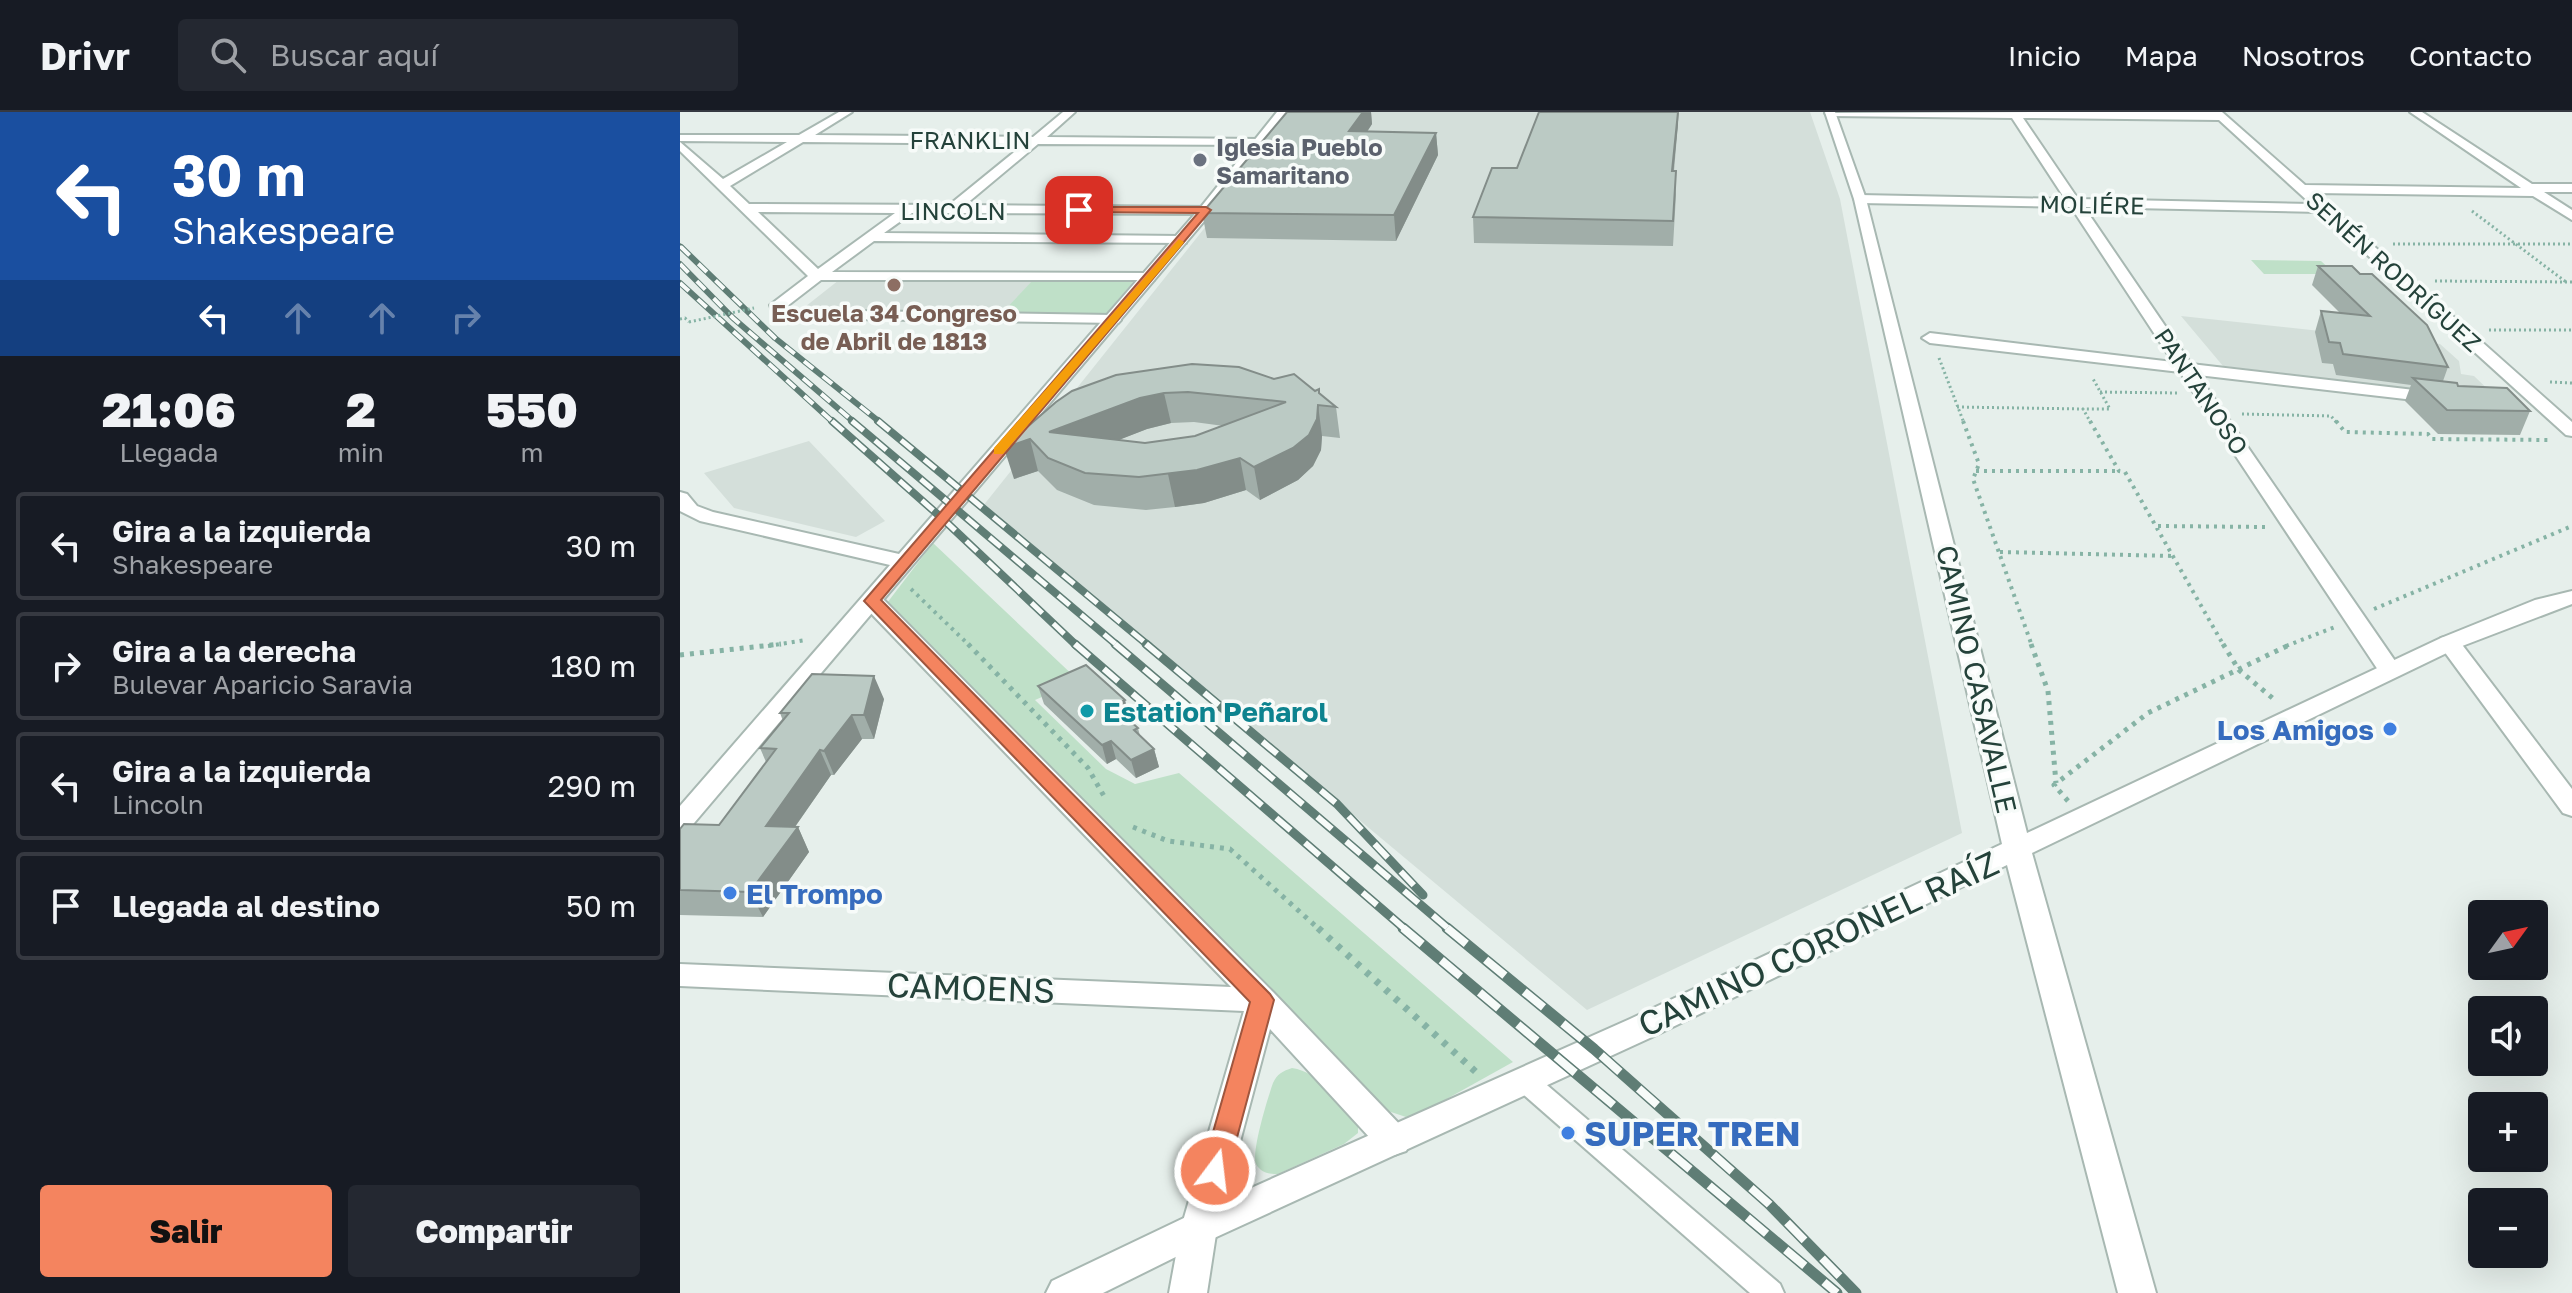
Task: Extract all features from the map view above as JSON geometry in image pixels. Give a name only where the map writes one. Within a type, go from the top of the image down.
[{"type":"street","points":[[722,185],[847,112]]},
{"type":"street","points":[[951,210],[1070,112]]},
{"type":"street","points":[[680,823],[1181,240],[1283,112]]},
{"type":"street","points":[[1830,112],[2219,114]]},
{"type":"street","name":"CAMINO CASAVALLE","points":[[1830,112],[1860,199],[2017,849],[2137,1293]]},
{"type":"street","points":[[2415,112],[2572,216]]},
{"type":"street","name":"PANTANOSO","points":[[2014,113],[2390,671]]},
{"type":"street","name":"SENÉN RODRÍGUEZ","points":[[2219,114],[2572,431]]},
{"type":"street","name":"FRANKLIN","points":[[680,138],[1260,142]]},
{"type":"street","points":[[680,145],[817,276],[1149,277]]},
{"type":"street","points":[[2304,189],[2446,191],[2572,188]]},
{"type":"street","name":"MOLIÉRE","points":[[1860,199],[2325,208]]},
{"type":"street","name":"LINCOLN","points":[[748,208],[1206,210]]},
{"type":"street","points":[[907,210],[778,305],[781,313],[1113,320]]},
{"type":"street","points":[[871,237],[1181,240]]},
{"type":"street","points":[[1933,346],[2085,355],[2454,399]]},
{"type":"street","points":[[680,498],[690,510],[707,517],[900,568]]},
{"type":"street","name":"CAMINO CORONEL RAÍZ","points":[[1065,1293],[1199,1228],[1512,1087],[2449,643],[2543,605],[2572,597]]},
{"type":"street","points":[[872,601],[1262,1000],[1394,1141]]},
{"type":"street","points":[[2449,643],[2572,807]]},
{"type":"street","name":"CAMOENS","points":[[680,975],[1262,1000]]},
{"type":"street","points":[[1188,1293],[1199,1228],[1262,1000]]},
{"type":"lane","points":[[1512,1087],[1770,1293]]},
{"type":"path","points":[[2446,191],[2566,282]]},
{"type":"path","points":[[2364,244],[2572,244]]},
{"type":"path","points":[[2406,281],[2572,284]]},
{"type":"path","points":[[680,319],[685,318],[689,322],[754,308],[747,303]]},
{"type":"path","points":[[2460,330],[2572,330]]},
{"type":"path","points":[[1933,346],[1979,464],[1973,479],[2048,691],[2054,785],[2082,816]]},
{"type":"path","points":[[1957,407],[2110,409],[2085,365],[2085,355]]},
{"type":"path","points":[[2100,392],[2203,393]]},
{"type":"path","points":[[2083,409],[2119,471]]},
{"type":"path","points":[[2217,414],[2331,416],[2345,432],[2428,434],[2432,439],[2556,440]]},
{"type":"path","points":[[1976,471],[2125,472],[2158,526],[2208,621],[2239,670],[2296,715]]},
{"type":"path","points":[[2158,526],[2293,528]]},
{"type":"path","points":[[2056,784],[2148,713],[2288,645],[2572,526]]},
{"type":"path","points":[[2000,552],[2174,556]]},
{"type":"path","points":[[900,568],[1088,768],[1113,810]]},
{"type":"path","points":[[680,655],[737,651],[843,633]]},
{"type":"path","points":[[1129,825],[1150,837],[1197,847],[1230,849],[1512,1087]]},
{"type":"shaded area","points":[[1297,112],[1810,112],[1840,199],[1962,833],[1587,1010],[983,506]]},
{"type":"shaded area","points":[[839,280],[1032,282],[1003,312],[801,310]]},
{"type":"shaded area","points":[[2181,316],[2440,344],[2459,361],[2461,374],[2474,376],[2498,399],[2223,366]]},
{"type":"shaded area","points":[[809,441],[885,521],[856,537],[734,508],[704,473]]},
{"type":"green space","points":[[2251,260],[2321,261],[2335,274],[2264,274]]},
{"type":"green space","points":[[1034,279],[1134,281],[1104,316],[1000,315]]},
{"type":"green space","points":[[933,543],[1079,681],[1035,700],[1106,769],[1135,784],[1179,773],[1513,1062],[1425,1111],[1406,1117],[1388,1111],[887,603]]},
{"type":"green space","points":[[1292,1068],[1312,1075],[1329,1090],[1358,1123],[1358,1133],[1344,1144],[1278,1174],[1268,1173],[1256,1164],[1258,1137],[1273,1083],[1281,1073]]},
{"type":"building","points":[[1287,112],[1363,112],[1349,131],[1436,133],[1394,215],[1202,213]]},
{"type":"building","points":[[1539,112],[1678,112],[1672,171],[1676,171],[1673,221],[1473,217],[1492,168],[1517,168]]},
{"type":"building","points":[[2318,266],[2352,266],[2360,274],[2372,274],[2427,325],[2448,367],[2343,354],[2340,343],[2329,342],[2321,311],[2370,316]]},
{"type":"building","points":[[1192,364],[1239,367],[1274,379],[1294,374],[1315,391],[1319,389],[1319,393],[1336,407],[1318,405],[1317,419],[1309,435],[1293,448],[1254,467],[1240,458],[1197,470],[1139,477],[1085,473],[1048,458],[1030,439],[1004,448],[1022,432],[1019,428],[1025,429],[1072,391],[1116,375]],"holes":[[[1188,392],[1286,402],[1195,436],[1145,443],[1049,432],[1140,398],[1164,393]]]},
{"type":"building","points":[[2413,378],[2457,383],[2458,386],[2507,388],[2530,411],[2447,410]]},
{"type":"building","points":[[1086,665],[1125,700],[1113,706],[1138,728],[1134,730],[1154,749],[1131,760],[1111,741],[1102,745],[1038,686]]},
{"type":"building","points":[[812,674],[874,676],[864,715],[852,715],[824,751],[820,750],[766,826],[798,827],[750,892],[680,890],[680,829],[684,824],[719,825],[776,749],[760,748],[789,713],[780,713]]},
{"type":"railway","points":[[681,247],[775,338],[881,423]]},
{"type":"railway","points":[[680,264],[733,318],[855,423]]},
{"type":"railway","points":[[680,283],[834,423]]},
{"type":"railway","points":[[832,421],[944,520],[1077,646]]},
{"type":"railway","points":[[852,421],[1118,646]]},
{"type":"railway","points":[[878,421],[1149,646]]},
{"type":"railway","points":[[1075,644],[1406,930]]},
{"type":"railway","points":[[1115,644],[1450,930]]},
{"type":"railway","points":[[1146,644],[1337,804],[1423,895]]},
{"type":"railway","points":[[1403,928],[1837,1293]]},
{"type":"railway","points":[[1447,928],[1594,1049],[1769,1204],[1856,1293]]},
{"type":"slow traffic","points":[[998,451],[1179,242]]},
{"type":"place","name":"Iglesia Pueblo Samaritano","points":[[1200,160]]},
{"type":"place","name":"Escuela 34 Congreso de Abril de 1813","points":[[894,285]]},
{"type":"place","name":"Estation Peñarol","points":[[1087,711]]},
{"type":"place","name":"Los Amigos","points":[[2390,729]]},
{"type":"place","name":"El Trompo","points":[[730,893]]},
{"type":"place","name":"SUPER TREN","points":[[1568,1133]]},
{"type":"route","points":[[1079,210],[1206,210],[872,601],[1262,1000],[1215,1171]]}]
